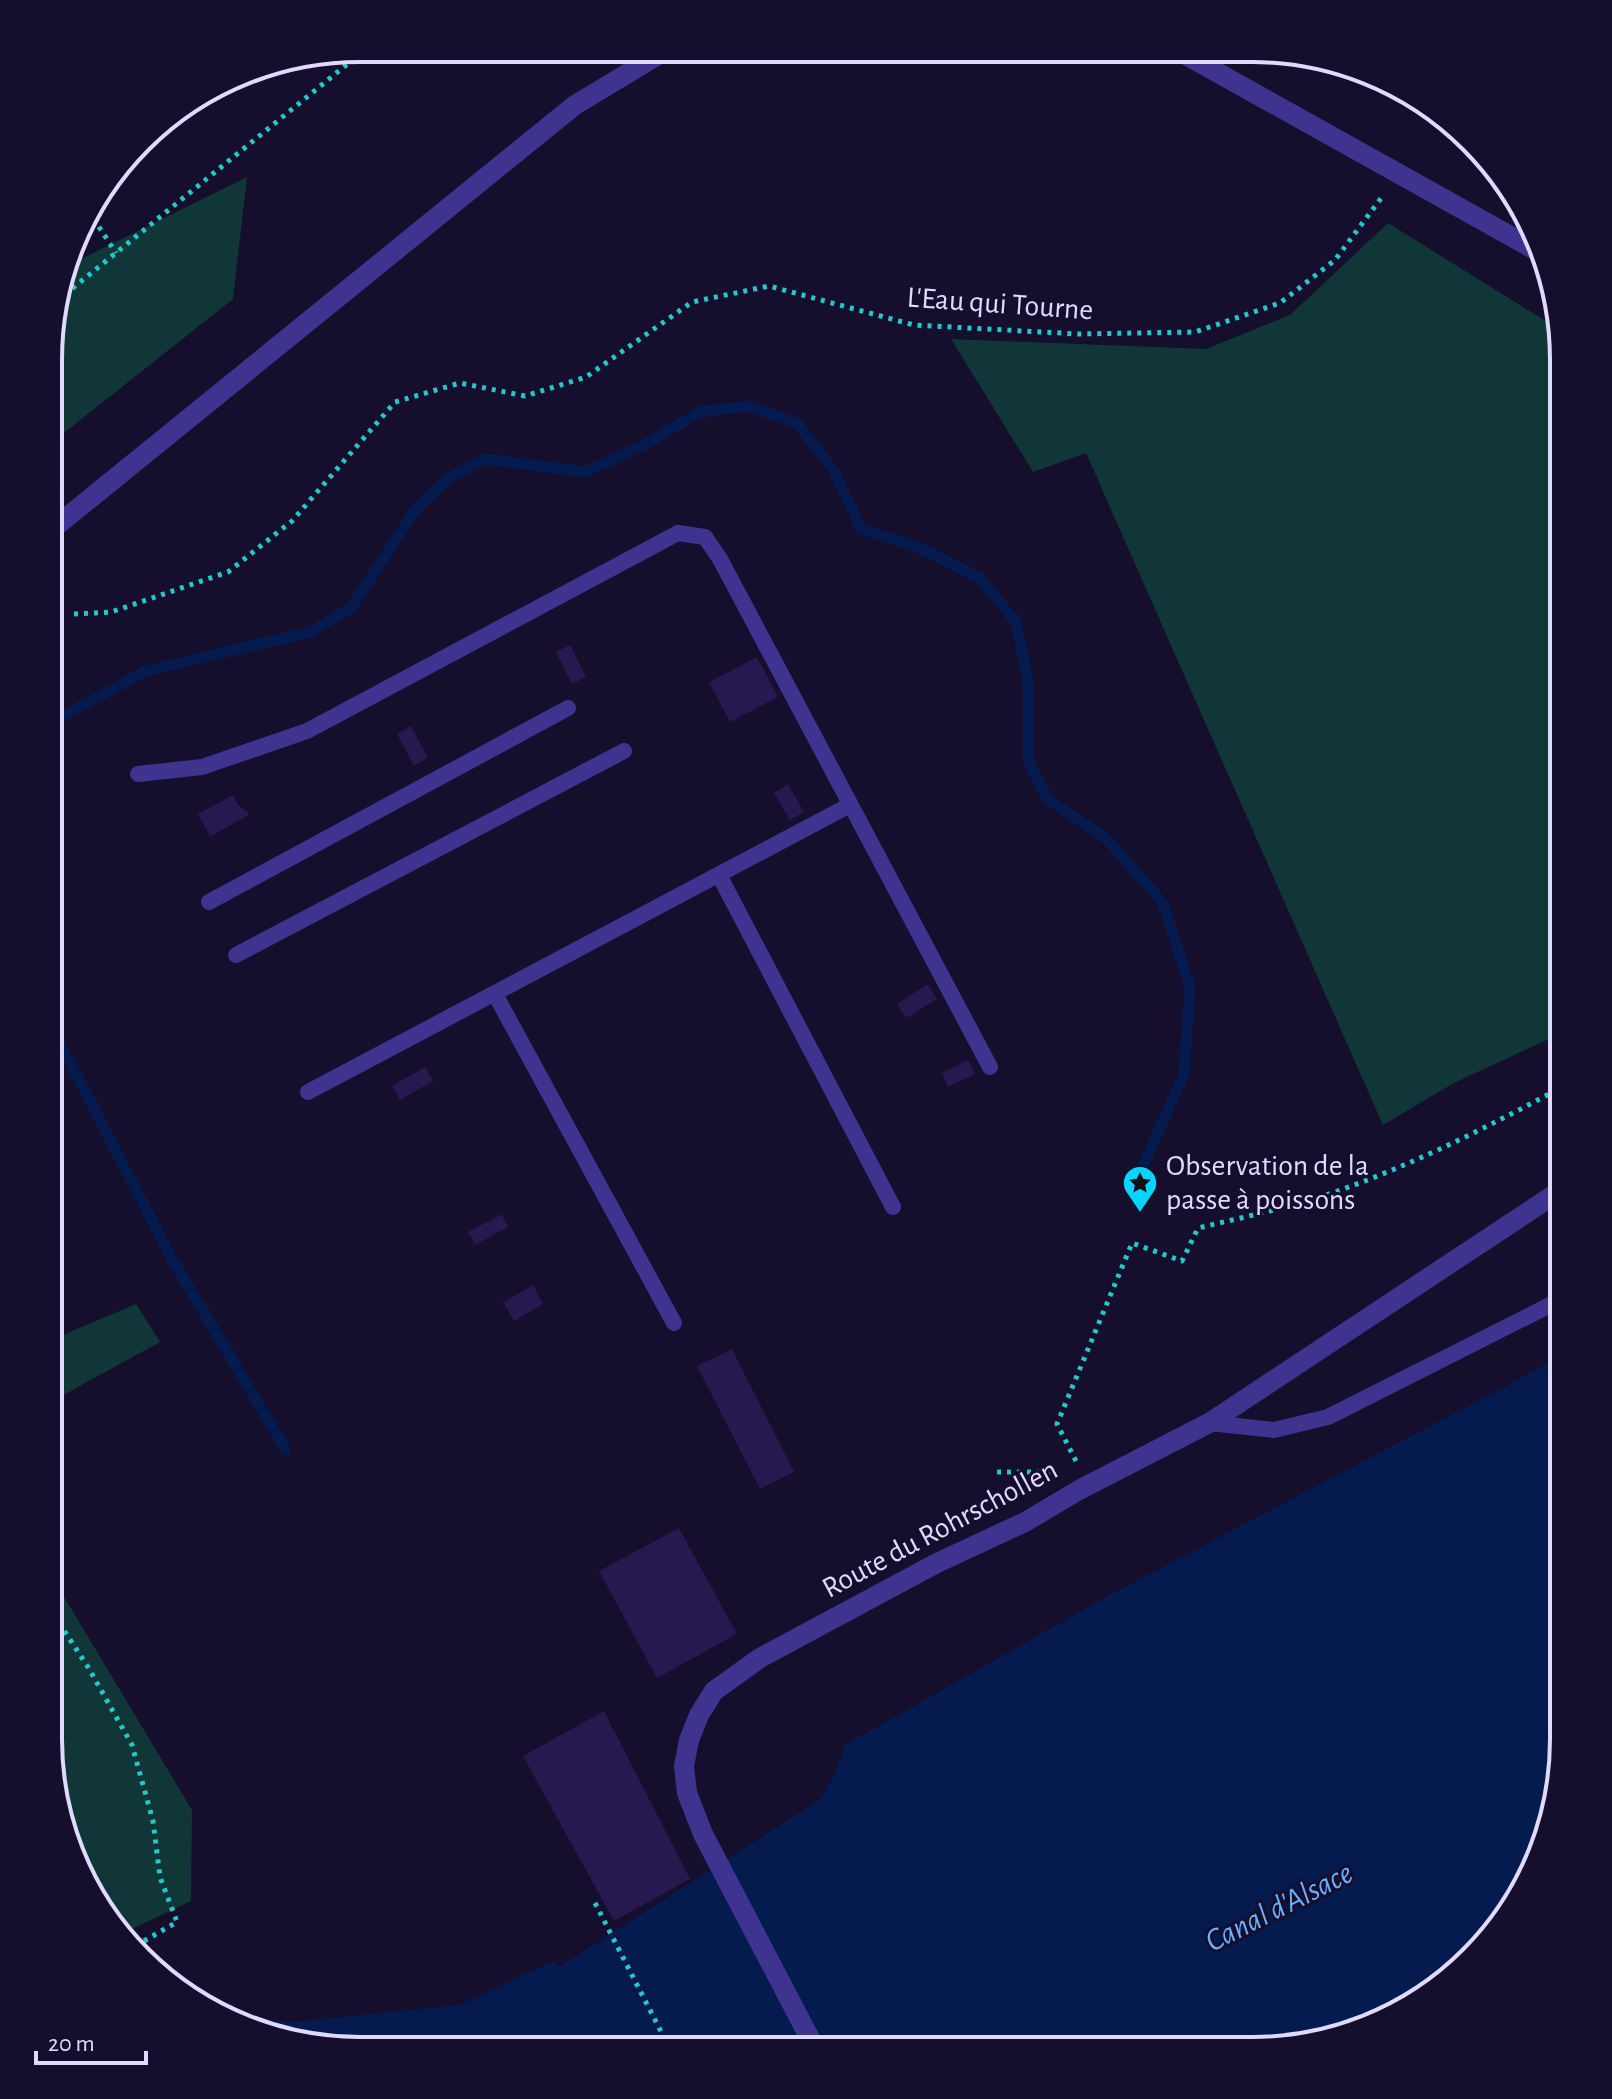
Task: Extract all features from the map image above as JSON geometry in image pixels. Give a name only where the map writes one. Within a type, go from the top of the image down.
[{"type":"street","points":[[62,521],[575,105],[646,62]]},
{"type":"street","points":[[1199,62],[1527,245]]},
{"type":"street","name":"Route du Rohrschollen","points":[[809,2037],[703,1834],[687,1793],[684,1766],[689,1740],[699,1715],[714,1691],[760,1658],[1209,1423],[1550,1197]]},
{"type":"lane","points":[[138,774],[202,767],[307,731],[678,533],[705,537],[720,559],[990,1067]]},
{"type":"lane","points":[[209,902],[568,708]]},
{"type":"lane","points":[[236,955],[624,751]]},
{"type":"lane","points":[[308,1092],[850,805]]},
{"type":"lane","points":[[719,875],[893,1207]]},
{"type":"lane","points":[[495,994],[674,1323]]},
{"type":"lane","points":[[1209,1423],[1274,1430],[1328,1417],[1550,1305]]},
{"type":"path","points":[[71,290],[349,63]]},
{"type":"path","name":"L'Eau qui Tourne","points":[[74,614],[111,612],[228,572],[292,521],[395,402],[460,383],[525,396],[586,377],[692,302],[769,286],[914,325],[1078,334],[1195,332],[1280,303],[1335,260],[1399,173]]},
{"type":"path","points":[[96,222],[116,253]]},
{"type":"path","points":[[1078,1465],[1057,1424],[1132,1243],[1182,1261],[1198,1228],[1323,1196],[1405,1165],[1500,1121],[1550,1094]]},
{"type":"path","points":[[997,1472],[1058,1473]]},
{"type":"path","points":[[62,1627],[132,1745],[153,1821],[160,1877],[177,1922],[142,1942]]},
{"type":"path","points":[[595,1903],[664,2037]]},
{"type":"green space","points":[[247,177],[233,299],[62,434],[63,340],[68,302],[80,260]]},
{"type":"green space","points":[[1388,223],[1547,322],[1550,360],[1550,1038],[1454,1083],[1383,1125],[1086,453],[1033,472],[951,339],[1206,349],[1290,315]]},
{"type":"green space","points":[[136,1304],[160,1342],[62,1396],[62,1335]]},
{"type":"green space","points":[[62,1593],[192,1810],[191,1901],[130,1930],[112,1905],[85,1853],[72,1816],[63,1759]]},
{"type":"water","name":"Canal d'Alsace","points":[[1550,1363],[1550,1739],[1547,1778],[1540,1816],[1519,1871],[1489,1921],[1463,1950],[1434,1976],[1384,2006],[1329,2027],[1272,2036],[360,2037],[302,2031],[258,2019],[293,2022],[460,2005],[553,1961],[559,1967],[821,1799],[845,1745],[1108,1596]]},
{"type":"building","points":[[570,645],[586,677],[572,684],[556,652]]},
{"type":"building","points":[[757,657],[778,697],[730,722],[709,682]]},
{"type":"building","points":[[411,726],[428,758],[414,766],[397,734]]},
{"type":"building","points":[[788,784],[804,812],[790,820],[774,793]]},
{"type":"building","points":[[233,795],[238,805],[250,814],[210,837],[198,814]]},
{"type":"building","points":[[928,984],[937,999],[906,1018],[897,1004]]},
{"type":"building","points":[[968,1060],[975,1074],[948,1087],[942,1073]]},
{"type":"building","points":[[425,1067],[433,1081],[400,1100],[392,1086]]},
{"type":"building","points":[[502,1214],[508,1227],[475,1245],[468,1232]]},
{"type":"building","points":[[533,1285],[543,1304],[514,1321],[503,1302]]},
{"type":"building","points":[[732,1349],[794,1472],[760,1489],[697,1366]]},
{"type":"building","points":[[679,1528],[737,1634],[657,1678],[599,1571]]},
{"type":"building","points":[[604,1711],[690,1879],[614,1921],[523,1756]]},
{"type":"waterway","points":[[62,716],[146,671],[310,632],[351,608],[415,510],[447,479],[485,459],[585,472],[646,444],[700,412],[748,406],[797,423],[834,471],[861,529],[921,548],[981,579],[1016,622],[1028,680],[1028,760],[1047,799],[1107,839],[1163,903],[1190,987],[1184,1074],[1142,1168]]},
{"type":"waterway","points":[[62,1047],[173,1261],[286,1450]]},
{"type":"place","name":"Observation de la passe à poissons","points":[[1140,1214]]}]
